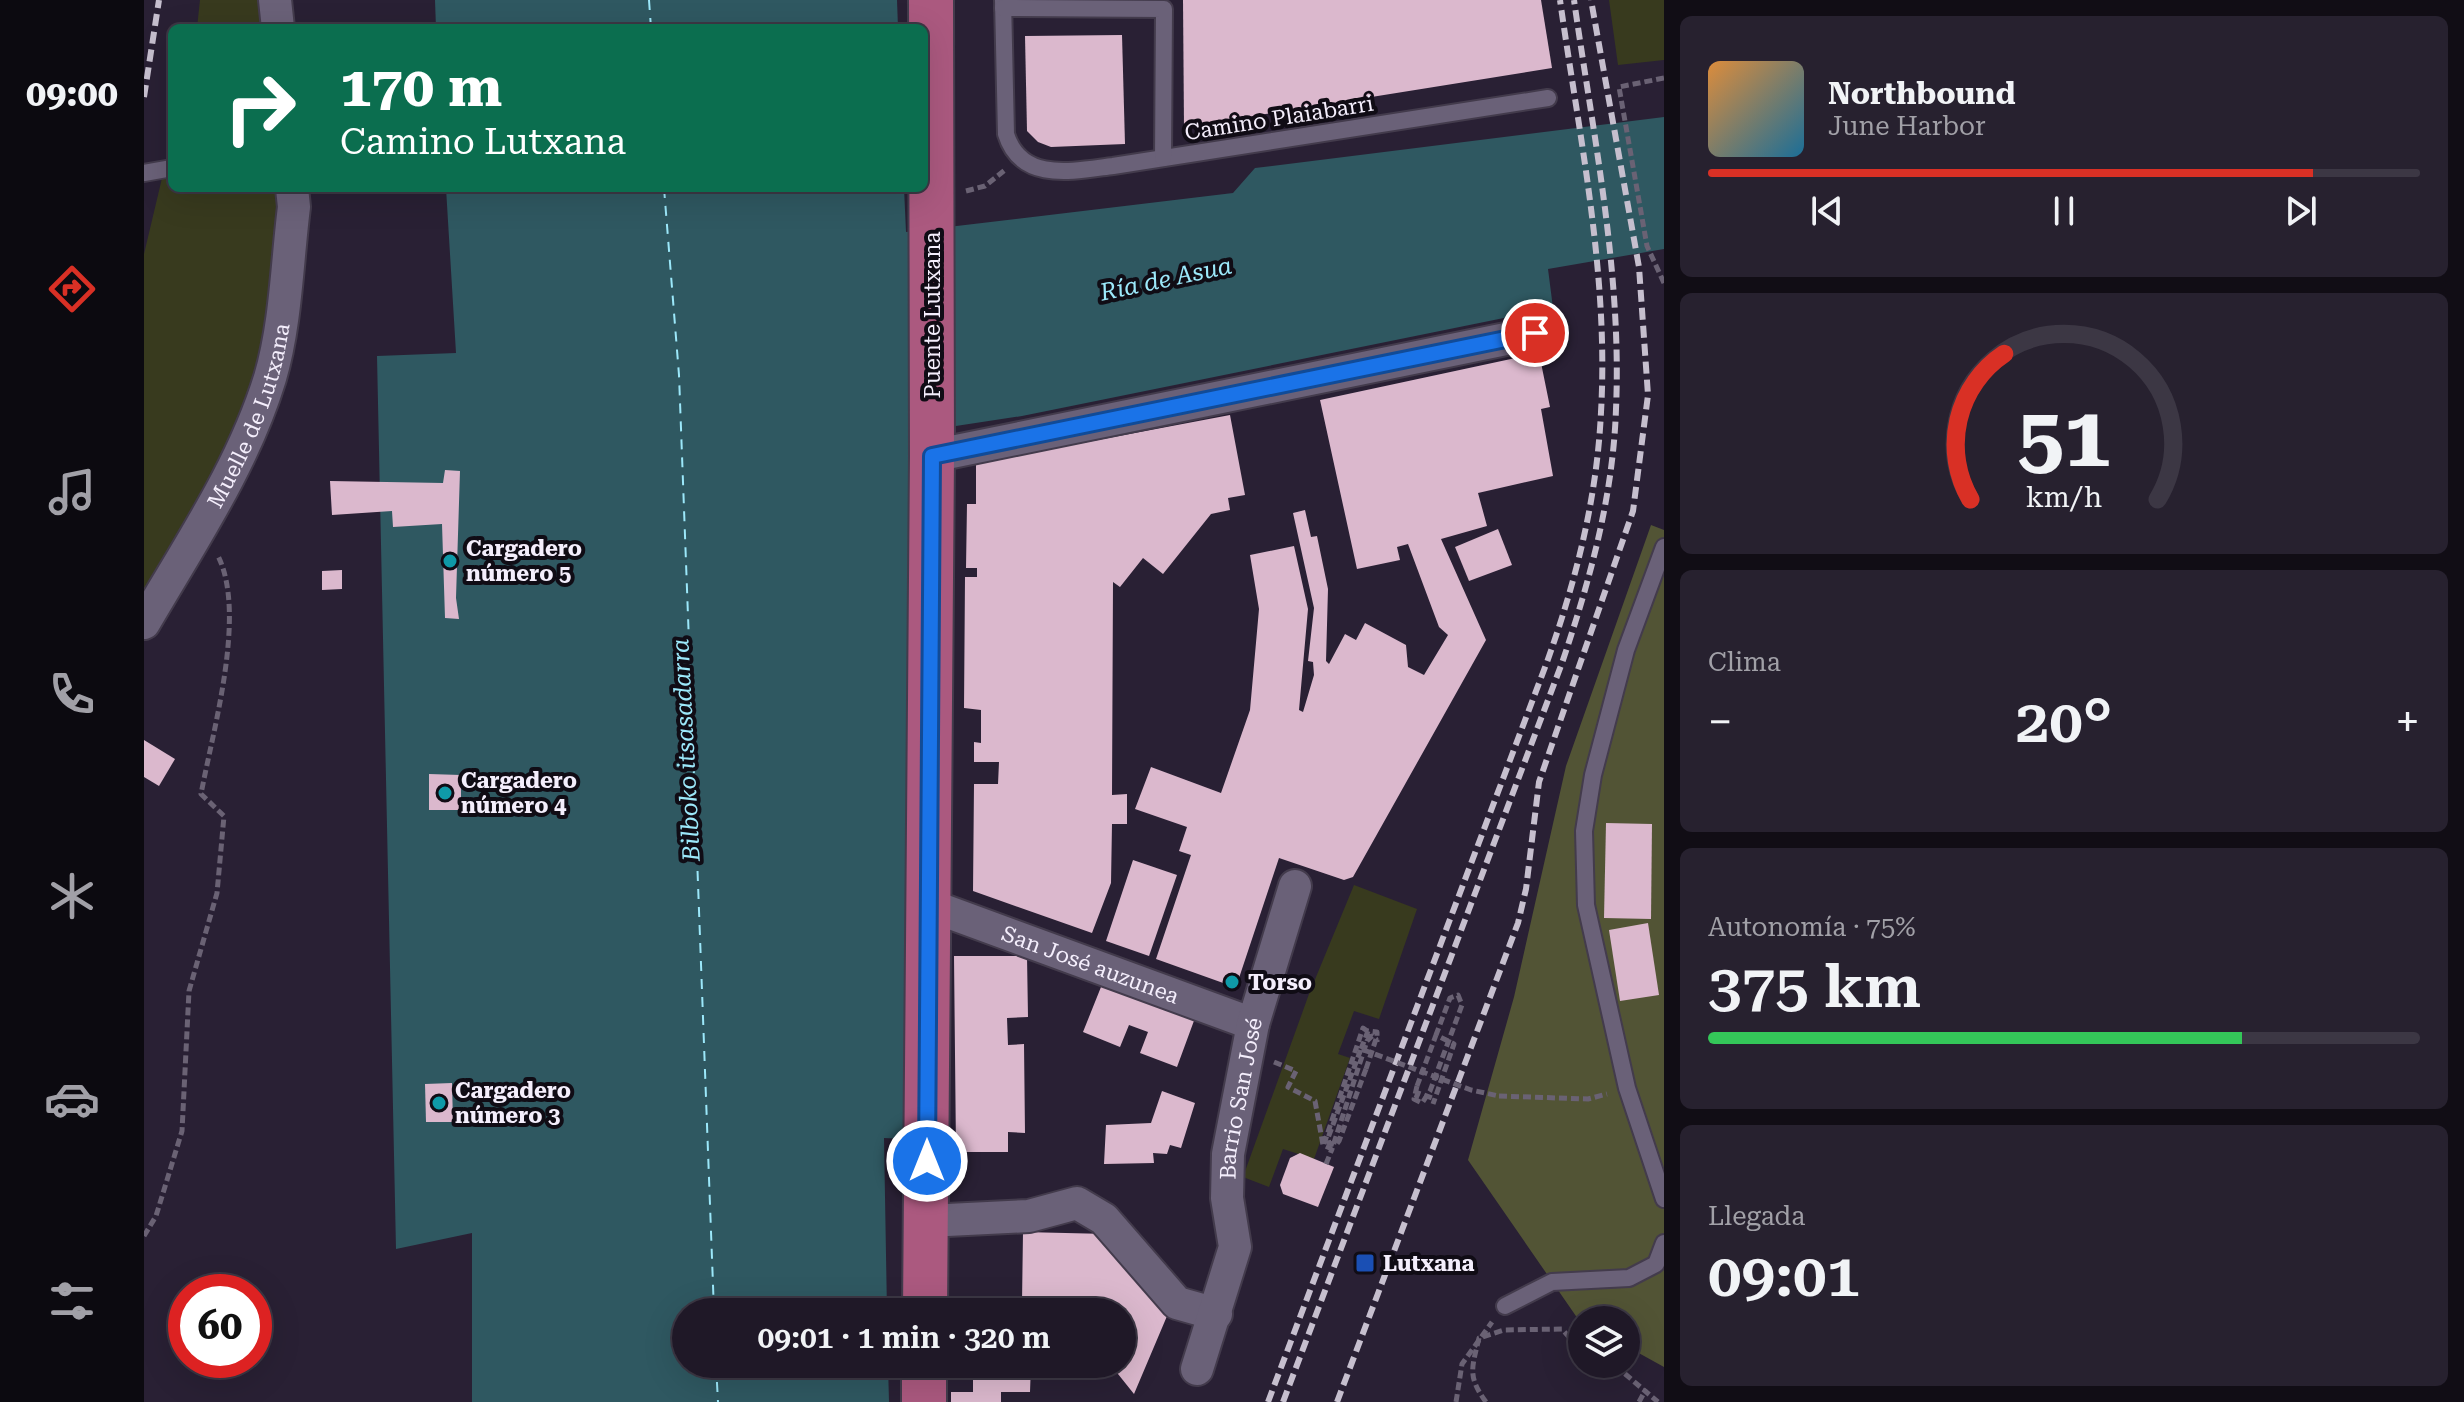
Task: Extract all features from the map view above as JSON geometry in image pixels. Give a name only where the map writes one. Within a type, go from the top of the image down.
[{"type":"main road","name":"Puente Lutxana","points":[[925,1298],[932,443],[931,0]]},
{"type":"street","points":[[275,0],[278,24]]},
{"type":"street","name":"Muelle de Lutxana","points":[[144,623],[202,524],[253,426],[271,374],[294,207],[292,192]]},
{"type":"street","points":[[932,443],[1535,333]]},
{"type":"street","name":"Barrio San José","points":[[1197,1369],[1235,1247],[1227,1198],[1228,1154],[1250,1038],[1295,886]]},
{"type":"street","name":"San José auzunea","points":[[929,905],[1250,1038]]},
{"type":"street","points":[[927,1221],[1029,1216],[1077,1203],[1104,1219],[1177,1303],[1216,1314]]},
{"type":"lane","name":"Camino Plaiabarri","points":[[1003,4],[1006,134],[1010,148],[1020,158],[1044,171],[1064,173],[1548,98]]},
{"type":"lane","points":[[1003,4],[1164,9],[1163,158]]},
{"type":"lane","points":[[144,173],[168,169]]},
{"type":"lane","points":[[1664,547],[1626,650],[1593,775],[1584,831],[1586,905],[1627,1088],[1664,1199]]},
{"type":"lane","points":[[1505,1306],[1552,1282],[1629,1278],[1656,1264],[1664,1243]]},
{"type":"path","points":[[1664,78],[1619,87],[1647,246],[1664,283]]},
{"type":"path","points":[[144,1236],[156,1216],[182,1131],[189,991],[217,893],[224,816],[201,794],[228,653],[228,576],[202,524]]},
{"type":"path","points":[[1458,995],[1462,1005],[1434,1078],[1422,1103],[1414,1099],[1450,998],[1458,995]]},
{"type":"path","points":[[1323,1145],[1363,1028],[1370,1033],[1326,1164]]},
{"type":"path","points":[[1367,1041],[1372,1036],[1376,1039],[1339,1141],[1336,1145],[1329,1143],[1328,1138],[1368,1031],[1377,1032],[1377,1042],[1371,1055]]},
{"type":"path","points":[[1416,1098],[1418,1093],[1434,1102],[1454,1044],[1436,1035]]},
{"type":"path","points":[[1250,1038],[1296,1071],[1288,1087],[1315,1101],[1323,1145]]},
{"type":"path","points":[[1361,1049],[1434,1078],[1499,1096],[1588,1099],[1627,1088]]},
{"type":"path","points":[[1323,1145],[1332,1149]]},
{"type":"path","points":[[1456,1402],[1462,1364],[1505,1306]]},
{"type":"path","points":[[1479,1338],[1504,1330],[1562,1329],[1568,1336]]},
{"type":"path","points":[[1479,1338],[1472,1371],[1473,1385],[1486,1402]]},
{"type":"path","points":[[1627,1378],[1646,1389],[1658,1402]]},
{"type":"path","points":[[1639,1402],[1646,1389]]},
{"type":"shaded area","points":[[200,0],[275,0],[278,24],[197,24]]},
{"type":"shaded area","points":[[1609,0],[1664,0],[1664,60],[1618,65]]},
{"type":"shaded area","points":[[168,153],[168,192],[292,192],[271,374],[144,623],[144,254]]},
{"type":"shaded area","points":[[1651,525],[1664,530],[1664,1367],[1640,1354],[1640,1306],[1569,1306],[1468,1160],[1514,997],[1566,766]]},
{"type":"shaded area","points":[[1354,885],[1417,909],[1379,1019],[1354,1011],[1338,1054],[1350,1058],[1314,1159],[1283,1149],[1269,1187],[1243,1177],[1309,994]]},
{"type":"water","points":[[435,0],[897,0],[898,24],[436,24]]},
{"type":"water","points":[[1664,117],[1664,249],[1548,269],[1553,308],[1022,416],[910,433],[904,1139],[884,1138],[887,1298],[672,1298],[672,1378],[888,1378],[889,1402],[472,1402],[472,1233],[396,1249],[377,356],[456,353],[446,192],[904,192],[906,232],[1233,193],[1255,168]]},
{"type":"building","points":[[1183,0],[1541,0],[1552,68],[1184,127]]},
{"type":"building","points":[[1122,35],[1125,144],[1051,147],[1038,142],[1027,131],[1025,36]]},
{"type":"building","points":[[1539,353],[1550,407],[1541,409],[1553,476],[1478,493],[1487,526],[1441,539],[1486,640],[1353,877],[1344,880],[1279,858],[1238,981],[1226,984],[1156,959],[1191,855],[1179,851],[1187,827],[1135,809],[1151,767],[1221,793],[1250,710],[1259,609],[1250,555],[1294,546],[1308,609],[1299,710],[1303,712],[1314,675],[1313,662],[1308,661],[1314,608],[1293,513],[1305,510],[1311,537],[1317,536],[1328,589],[1326,661],[1329,664],[1345,634],[1356,640],[1365,623],[1406,645],[1408,667],[1424,675],[1448,635],[1439,627],[1408,544],[1397,547],[1400,560],[1357,569],[1320,400]]},
{"type":"building","points":[[1230,415],[1245,495],[1228,498],[1230,510],[1211,514],[1163,574],[1143,558],[1120,587],[1113,582],[1112,795],[1127,794],[1127,824],[1112,824],[1111,883],[1092,933],[973,891],[974,784],[998,784],[999,762],[974,762],[974,742],[981,743],[981,710],[964,708],[965,577],[977,577],[977,568],[966,568],[967,504],[976,504],[976,463]]},
{"type":"building","points":[[445,470],[460,471],[456,598],[459,619],[445,618],[442,524],[393,527],[392,511],[332,515],[330,481],[443,483]]},
{"type":"building","points":[[1498,529],[1512,565],[1469,581],[1455,547]]},
{"type":"building","points":[[342,570],[342,589],[322,590],[322,571]]},
{"type":"building","points":[[144,740],[175,759],[159,786],[144,777]]},
{"type":"building","name":"Cargadero número 4","points":[[429,774],[461,775],[461,810],[429,810]]},
{"type":"building","points":[[1606,823],[1652,824],[1651,919],[1604,918]]},
{"type":"building","points":[[1133,860],[1177,875],[1149,956],[1106,941]]},
{"type":"building","points":[[1648,923],[1659,995],[1620,1001],[1609,930]]},
{"type":"building","points":[[954,956],[1027,956],[1028,1017],[1007,1018],[1008,1045],[1024,1044],[1025,1133],[1008,1132],[1008,1152],[956,1152]]},
{"type":"building","points":[[1103,982],[1195,1018],[1177,1067],[1140,1053],[1148,1032],[1129,1025],[1120,1047],[1083,1032]]},
{"type":"building","name":"Cargadero número 3","points":[[452,1083],[453,1122],[426,1122],[425,1084]]},
{"type":"building","points":[[1162,1091],[1195,1103],[1181,1148],[1170,1145],[1167,1154],[1153,1153],[1154,1163],[1104,1164],[1106,1125],[1151,1123]]},
{"type":"building","points":[[1300,1153],[1334,1167],[1318,1207],[1283,1194],[1280,1185],[1290,1158]]},
{"type":"building","points":[[1023,1232],[1108,1234],[1170,1309],[1134,1394],[1121,1378],[1136,1378],[1136,1298],[1022,1298]]},
{"type":"building","points":[[973,1378],[1030,1378],[1030,1392],[1001,1392],[1001,1402],[951,1402],[951,1392],[973,1392]]},
{"type":"ferry route","points":[[649,0],[651,24]]},
{"type":"ferry route","points":[[664,192],[679,375],[713,1298]]},
{"type":"ferry route","points":[[717,1378],[718,1402]]},
{"type":"railway","points":[[144,97],[159,0]]},
{"type":"railway","points":[[1268,1402],[1547,662],[1567,601],[1590,508],[1601,412],[1601,309],[1591,205],[1560,0]]},
{"type":"railway","points":[[1283,1402],[1562,663],[1591,569],[1605,506],[1616,409],[1615,307],[1604,204],[1574,0]]},
{"type":"railway","points":[[1337,1402],[1518,923],[1526,889],[1539,782],[1633,511],[1648,395],[1639,267],[1591,0]]},
{"type":"place","name":"Cargadero número 5","points":[[450,561]]},
{"type":"place","name":"Cargadero número 4","points":[[445,793]]},
{"type":"place","name":"Torso","points":[[1232,982]]},
{"type":"place","name":"Cargadero número 3","points":[[439,1103]]},
{"type":"place","name":"Lutxana","points":[[1365,1263]]},
{"type":"route","points":[[927,1161],[932,456],[1535,333]]},
{"type":"water label","name":"Ría de Asua","points":[[1166,279]]},
{"type":"water label","name":"Bilboko itsasadarra","points":[[686,750]]}]
